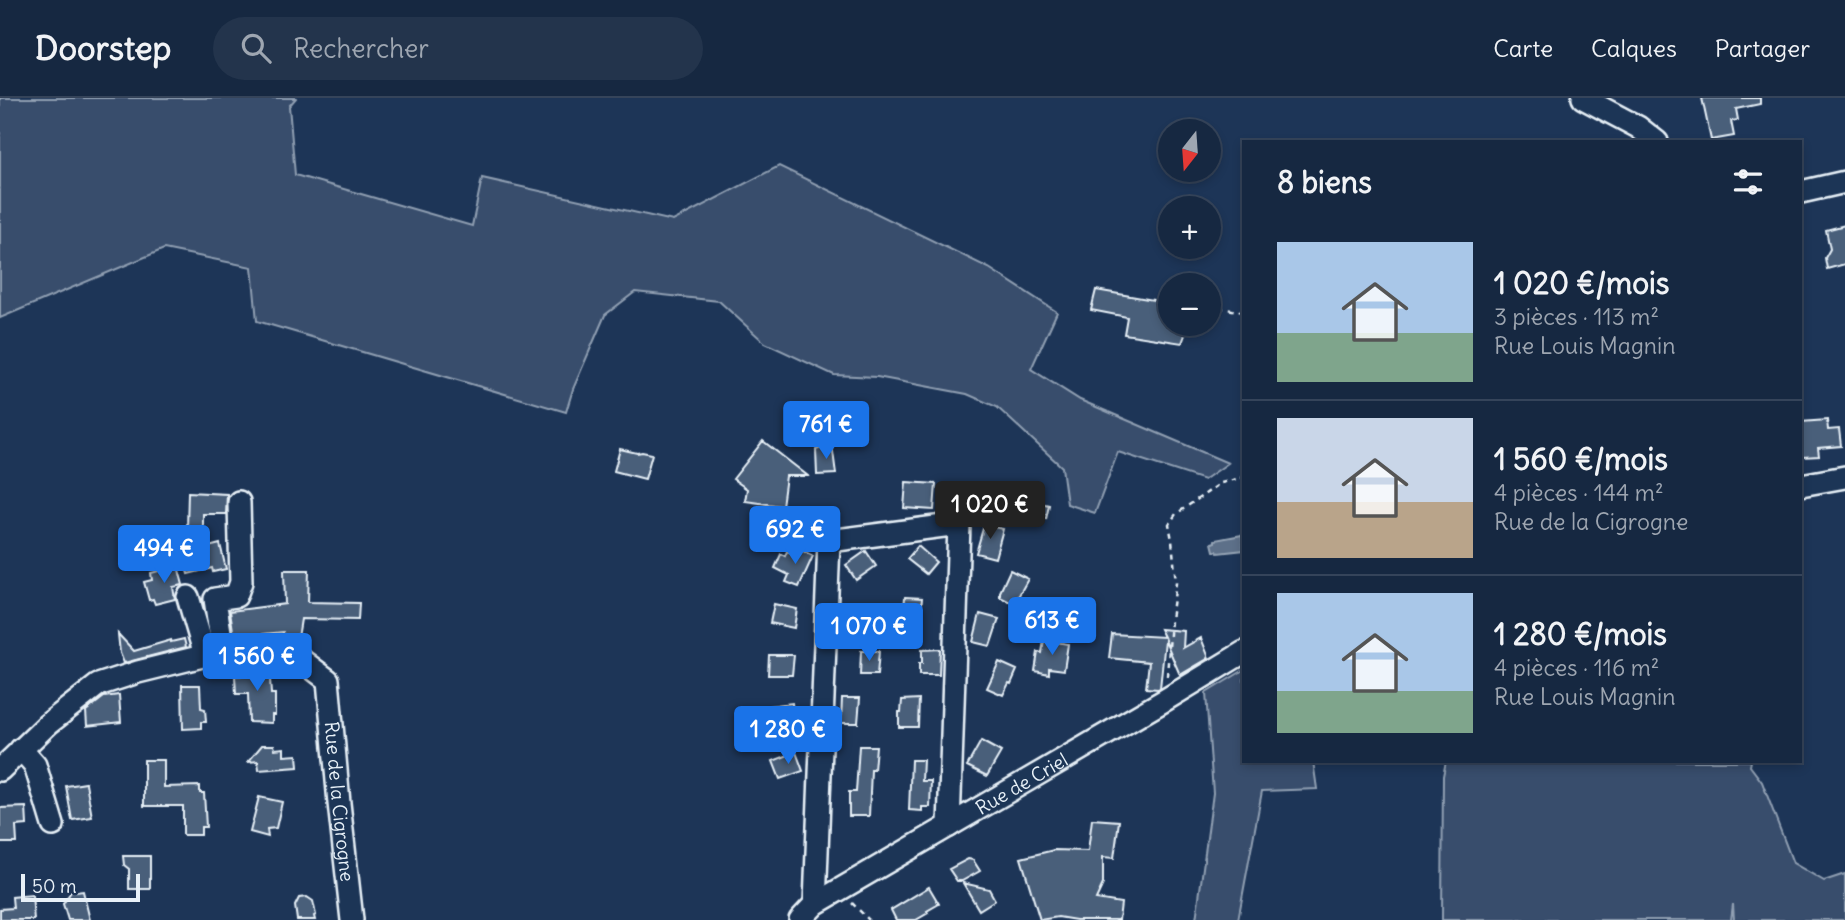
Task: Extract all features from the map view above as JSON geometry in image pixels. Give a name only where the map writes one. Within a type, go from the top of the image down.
[{"type":"street","points":[[1583,98],[1638,127],[1654,140]]},
{"type":"street","points":[[1802,192],[1845,182]]},
{"type":"street","points":[[1802,485],[1845,477]]},
{"type":"street","points":[[214,654],[215,599],[236,596],[241,582],[239,502]]},
{"type":"street","points":[[815,904],[829,541],[959,524],[949,826]]},
{"type":"street","points":[[188,597],[214,654]]},
{"type":"street","name":"Rue de la Cigrogne","points":[[0,770],[48,724],[98,685],[138,672],[214,654],[270,649],[300,659],[328,680],[352,920]]},
{"type":"street","name":"Rue de Criel","points":[[800,920],[815,904],[1242,653]]},
{"type":"street","points":[[21,750],[35,765],[53,825]]},
{"type":"path","points":[[1221,308],[1242,312]]},
{"type":"path","points":[[1165,700],[1176,583],[1169,524],[1176,514],[1221,483],[1242,478]]},
{"type":"path","points":[[839,890],[869,920]]},
{"type":"shaded area","points":[[0,98],[296,98],[289,106],[295,175],[472,226],[482,178],[673,221],[779,166],[989,268],[1057,312],[1031,369],[1080,400],[1228,463],[1204,480],[1118,452],[1095,513],[1067,504],[1062,467],[997,407],[967,394],[877,377],[834,375],[765,343],[719,301],[635,292],[605,315],[566,412],[257,321],[252,267],[164,249],[0,318]]},
{"type":"shaded area","points":[[1242,535],[1242,550],[1218,553],[1214,551],[1212,543],[1215,540]]},
{"type":"shaded area","points":[[1242,671],[1242,763],[1313,763],[1317,789],[1262,791],[1238,920],[1196,920],[1213,793],[1206,693]]},
{"type":"shaded area","points":[[1446,763],[1751,763],[1762,782],[1793,863],[1824,881],[1845,874],[1845,920],[1734,920],[1733,904],[1731,920],[1442,920],[1443,776]]},
{"type":"building","points":[[1702,98],[1760,98],[1760,104],[1736,109],[1738,120],[1731,121],[1734,136],[1711,140]]},
{"type":"building","points":[[1845,225],[1845,264],[1827,269],[1825,258],[1830,249],[1826,230]]},
{"type":"building","points":[[1096,290],[1158,301],[1158,336],[1185,336],[1182,343],[1124,334],[1127,317],[1091,310]]},
{"type":"building","points":[[1827,420],[1828,430],[1839,429],[1841,446],[1818,448],[1819,456],[1802,457],[1802,422]]},
{"type":"building","points":[[763,441],[808,476],[786,476],[782,506],[745,501],[747,489],[733,479]]},
{"type":"building","points":[[832,444],[836,474],[817,475],[816,450]]},
{"type":"building","points":[[620,449],[652,454],[645,479],[614,471]]},
{"type":"building","points":[[906,482],[936,484],[934,510],[904,508]]},
{"type":"building","points":[[188,492],[227,494],[226,514],[203,514],[203,530],[187,529]]},
{"type":"building","points":[[1024,499],[1049,505],[1046,519],[1020,514]]},
{"type":"building","points":[[984,525],[1003,529],[995,558],[976,553]]},
{"type":"building","points":[[220,544],[226,569],[213,572],[212,568],[188,574],[182,554]]},
{"type":"building","points":[[918,546],[936,562],[926,574],[907,559]]},
{"type":"building","points":[[799,549],[813,556],[799,587],[786,582],[789,575],[775,568],[781,554],[785,556],[787,551],[796,555]]},
{"type":"building","points":[[866,551],[876,566],[856,580],[846,565]]},
{"type":"building","points":[[178,566],[183,585],[173,587],[175,599],[155,604],[153,599],[149,600],[144,582],[152,580],[151,573]]},
{"type":"building","points":[[284,570],[309,570],[308,602],[359,603],[358,620],[301,619],[297,644],[284,640],[283,632],[234,637],[230,611],[285,604]]},
{"type":"building","points":[[1010,570],[1028,579],[1014,604],[1000,597]]},
{"type":"building","points":[[905,597],[922,598],[920,622],[903,622]]},
{"type":"building","points":[[774,604],[797,609],[794,628],[770,623]]},
{"type":"building","points":[[980,614],[999,619],[990,646],[973,642]]},
{"type":"building","points":[[1160,629],[1184,631],[1183,648],[1201,638],[1209,658],[1180,675],[1165,640],[1160,688],[1146,688],[1149,662],[1109,658],[1112,634],[1164,637]]},
{"type":"building","points":[[118,634],[134,651],[184,639],[186,647],[124,663]]},
{"type":"building","points":[[1044,640],[1068,644],[1064,670],[1049,668],[1049,674],[1035,671],[1038,652],[1042,653]]},
{"type":"building","points":[[940,649],[939,675],[919,675],[922,650]]},
{"type":"building","points":[[861,651],[879,651],[877,675],[860,675]]},
{"type":"building","points":[[769,655],[794,655],[792,675],[768,675]]},
{"type":"building","points":[[999,662],[1017,670],[1003,695],[987,688]]},
{"type":"building","points":[[269,664],[271,694],[275,694],[275,715],[272,715],[272,723],[249,722],[248,694],[236,694],[235,676],[245,675],[244,665]]},
{"type":"building","points":[[182,685],[200,685],[201,708],[205,709],[206,722],[201,722],[201,728],[183,729]]},
{"type":"building","points":[[119,695],[121,722],[87,726],[86,711],[104,697]]},
{"type":"building","points":[[842,698],[860,698],[858,723],[841,723]]},
{"type":"building","points":[[919,699],[918,727],[899,727],[902,700]]},
{"type":"building","points":[[792,703],[794,722],[770,726],[767,706]]},
{"type":"building","points":[[981,741],[1001,752],[987,776],[967,766]]},
{"type":"building","points":[[262,745],[274,745],[275,749],[284,748],[284,756],[297,755],[298,767],[259,770],[258,761],[248,762]]},
{"type":"building","points":[[859,746],[876,746],[874,770],[871,770],[869,816],[849,816],[849,792],[856,792]]},
{"type":"building","points":[[796,752],[803,771],[780,779],[773,761]]},
{"type":"building","points":[[144,760],[164,760],[164,787],[200,786],[200,793],[204,793],[206,827],[201,827],[201,835],[183,835],[183,806],[144,806]]},
{"type":"building","points":[[911,760],[923,760],[922,781],[931,781],[930,807],[922,807],[922,811],[909,810]]},
{"type":"building","points":[[86,783],[92,817],[72,820],[66,786]]},
{"type":"building","points":[[259,797],[282,802],[276,828],[267,829],[268,837],[250,832]]},
{"type":"building","points":[[26,807],[27,825],[16,826],[17,843],[0,843],[0,808]]},
{"type":"building","points":[[1092,819],[1119,821],[1114,858],[1103,857],[1103,884],[1096,899],[1121,903],[1119,920],[1076,920],[1058,917],[1040,920],[1021,858],[1054,850],[1088,851]]},
{"type":"building","points":[[123,856],[150,856],[150,889],[129,889],[129,869],[124,865]]},
{"type":"building","points":[[968,859],[973,860],[980,871],[957,881],[949,869]]},
{"type":"building","points":[[963,883],[989,889],[995,900],[979,910]]},
{"type":"building","points":[[929,887],[939,904],[916,920],[896,920],[891,910]]},
{"type":"building","points":[[72,890],[83,891],[90,920],[68,920],[63,904]]},
{"type":"building","points":[[32,895],[34,920],[0,920],[0,909],[13,908],[12,897]]},
{"type":"building","points":[[307,897],[313,901],[315,920],[297,920],[295,906],[299,898]]}]
